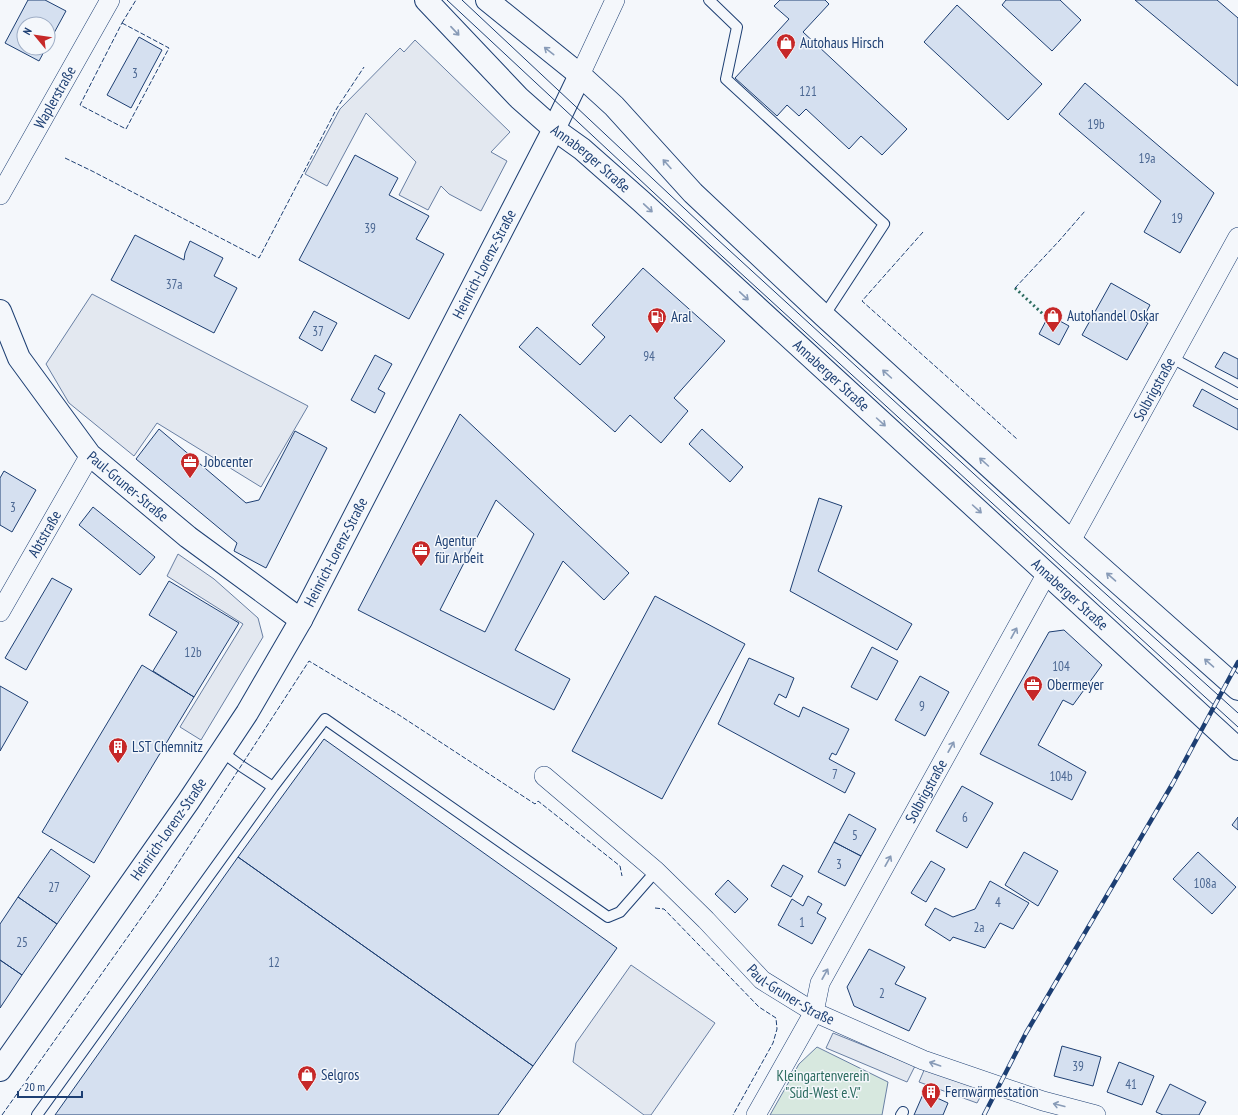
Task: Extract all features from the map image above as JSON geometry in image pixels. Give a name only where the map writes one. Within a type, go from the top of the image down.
[{"type":"main road","name":"Annaberger Straße","points":[[426,0],[519,98],[554,129],[582,149],[641,201],[1238,749]]},
{"type":"main road","points":[[486,0],[580,75],[614,106],[693,193],[824,316],[1071,542],[1238,689]]},
{"type":"main road","name":"Heinrich-Lorenz-Straße","points":[[0,1070],[188,802],[247,713],[301,620],[554,129],[580,75]]},
{"type":"main road","name":"Paul-Gruner-Straße","points":[[0,311],[19,358],[90,455],[188,537],[301,620]]},
{"type":"street","name":"Waplerstraße","points":[[0,195],[110,0]]},
{"type":"street","name":"Heinrich-Lorenz-Straße","points":[[580,75],[615,0]]},
{"type":"street","name":"Solbrigstraße","points":[[1071,542],[1238,238]]},
{"type":"street","name":"Abtstraße","points":[[0,612],[90,455]]},
{"type":"street","name":"Solbrigstraße","points":[[756,1115],[814,1012],[820,983],[1047,573]]},
{"type":"street","name":"Paul-Gruner-Straße","points":[[544,776],[656,871],[706,920],[762,980],[814,1012],[923,1060],[1043,1101],[1096,1115]]},
{"type":"lane","points":[[709,0],[737,26],[726,79],[884,224],[824,316]]},
{"type":"lane","points":[[1172,358],[1238,394]]},
{"type":"lane","points":[[37,1115],[273,787],[325,719],[608,917],[620,912],[656,871]]},
{"type":"lane","points":[[222,752],[273,787]]},
{"type":"green space","name":"Kleingartenverein \"Süd-West e.V.\"","points":[[817,1047],[888,1082],[882,1115],[770,1115],[799,1064]]},
{"type":"shaded area","points":[[415,40],[510,132],[491,152],[507,161],[481,211],[449,194],[441,186],[428,210],[399,195],[416,162],[366,113],[327,186],[305,174],[340,109],[400,48],[404,52]]},
{"type":"shaded area","points":[[92,294],[308,406],[261,487],[157,423],[134,456],[69,403],[46,364]]},
{"type":"shaded area","points":[[178,554],[214,579],[258,618],[263,637],[201,740],[180,727],[243,624],[167,576]]},
{"type":"shaded area","points":[[631,965],[715,1023],[651,1115],[644,1115],[573,1062],[576,1043]]},
{"type":"shaded area","points":[[833,1033],[915,1066],[907,1082],[826,1048]]},
{"type":"shaded area","points":[[925,1068],[985,1088],[977,1103],[919,1082]]},
{"type":"building","points":[[28,0],[45,0],[66,11],[56,29],[56,16],[19,16]]},
{"type":"building","points":[[780,0],[825,0],[829,4],[803,32],[907,129],[882,155],[861,136],[849,149],[806,109],[799,116],[787,105],[777,116],[735,78],[789,19],[774,6]]},
{"type":"building","points":[[1006,0],[1060,0],[1081,20],[1052,51],[1002,5]]},
{"type":"building","points":[[1135,0],[1217,0],[1238,18],[1238,86]]},
{"type":"building","points":[[957,5],[1042,84],[1008,120],[924,42]]},
{"type":"building","points":[[16,22],[16,49],[5,43]]},
{"type":"building","points":[[139,37],[162,50],[131,108],[107,95]]},
{"type":"building","points":[[30,56],[42,56],[39,61]]},
{"type":"building","points":[[1085,83],[1214,193],[1180,253],[1144,232],[1161,201],[1059,114]]},
{"type":"building","points":[[355,155],[398,178],[389,195],[429,216],[416,239],[444,254],[409,319],[299,260]]},
{"type":"building","points":[[135,235],[184,260],[190,241],[223,258],[214,276],[237,288],[214,333],[111,280]]},
{"type":"building","points":[[643,268],[725,341],[674,398],[688,411],[661,443],[630,415],[615,432],[519,347],[537,327],[580,365],[605,337],[592,325]]},
{"type":"building","points":[[1111,283],[1150,305],[1142,320],[1148,323],[1127,360],[1082,335]]},
{"type":"building","points":[[314,311],[337,323],[322,351],[299,338]]},
{"type":"building","points":[[1049,315],[1069,326],[1059,345],[1039,334]]},
{"type":"building","points":[[1224,352],[1238,359],[1238,379],[1215,367]]},
{"type":"building","points":[[375,355],[392,364],[378,389],[385,393],[375,413],[351,400]]},
{"type":"building","points":[[1202,389],[1238,409],[1238,430],[1193,406]]},
{"type":"building","name":"Agentur für Arbeit","points":[[460,414],[629,573],[604,600],[563,561],[515,650],[570,679],[554,710],[358,610]],"holes":[[[496,500],[534,534],[485,632],[440,610]]]},
{"type":"building","name":"Jobcenter","points":[[159,429],[246,503],[259,500],[295,431],[327,448],[266,568],[234,551],[237,543],[136,459]]},
{"type":"building","points":[[702,429],[743,467],[730,482],[689,444]]},
{"type":"building","points":[[4,471],[36,490],[12,532],[0,525],[0,478]]},
{"type":"building","points":[[819,498],[842,506],[818,571],[912,624],[897,650],[790,591]]},
{"type":"building","points":[[93,507],[155,557],[140,575],[79,525]]},
{"type":"building","points":[[52,578],[72,589],[26,670],[5,658]]},
{"type":"building","points":[[169,581],[239,623],[194,697],[153,671],[177,632],[149,615]]},
{"type":"building","points":[[655,596],[745,644],[662,799],[572,751]]},
{"type":"building","points":[[1064,630],[1102,665],[1073,705],[1063,700],[1038,745],[1086,772],[1072,800],[980,754],[1049,632]]},
{"type":"building","points":[[872,647],[898,661],[877,700],[851,687]]},
{"type":"building","points":[[749,658],[794,678],[786,698],[779,694],[774,704],[799,717],[803,707],[849,729],[836,755],[832,753],[829,759],[855,773],[845,793],[718,724]]},
{"type":"building","name":"LST Chemnitz","points":[[142,665],[194,697],[94,863],[42,832]]},
{"type":"building","points":[[920,676],[949,692],[925,736],[895,720]]},
{"type":"building","points":[[0,686],[28,702],[0,751]]},
{"type":"building","points":[[324,739],[617,948],[533,1066],[238,857]]},
{"type":"building","points":[[962,786],[993,803],[967,848],[936,831]]},
{"type":"building","points":[[849,814],[876,829],[861,856],[834,842]]},
{"type":"building","points":[[1238,817],[1238,830],[1232,825]]},
{"type":"building","points":[[834,842],[861,856],[845,886],[818,872]]},
{"type":"building","points":[[51,849],[90,876],[57,924],[18,897]]},
{"type":"building","points":[[1024,852],[1058,871],[1038,906],[1005,885]]},
{"type":"building","points":[[1198,852],[1236,887],[1212,914],[1173,879]]},
{"type":"building","points":[[238,857],[533,1066],[498,1115],[55,1115]]},
{"type":"building","points":[[931,861],[945,869],[926,902],[911,893]]},
{"type":"building","points":[[783,865],[803,876],[791,897],[771,886]]},
{"type":"building","points":[[728,880],[748,899],[735,913],[715,894]]},
{"type":"building","points":[[990,881],[1029,903],[1013,929],[1000,923],[985,948],[953,937],[950,941],[925,925],[935,908],[953,917],[975,909]]},
{"type":"building","points":[[808,896],[822,904],[817,913],[826,918],[812,944],[778,925],[792,899],[803,906]]},
{"type":"building","points":[[18,897],[57,924],[22,975],[0,960],[0,924]]},
{"type":"building","points":[[869,949],[905,967],[895,984],[926,998],[909,1031],[854,1006],[847,987]]},
{"type":"building","points":[[0,960],[22,975],[0,1008]]},
{"type":"building","points":[[1062,1046],[1101,1057],[1093,1086],[1054,1076]]},
{"type":"building","points":[[1119,1062],[1154,1076],[1142,1105],[1107,1092]]},
{"type":"building","points":[[1170,1084],[1206,1102],[1199,1115],[1163,1115],[1156,1112]]},
{"type":"building","name":"Fernwärmestation","points":[[924,1092],[948,1103],[943,1115],[914,1115]]},
{"type":"tram line","points":[[447,0],[711,246],[1238,727]]},
{"type":"tram line","points":[[462,0],[717,239],[1238,713]]},
{"type":"railway","points":[[984,1115],[1026,1033],[1173,783],[1238,662]]},
{"type":"hedge","points":[[1015,288],[1045,316]]},
{"type":"fence","points":[[122,23],[136,0]]},
{"type":"fence","points":[[122,23],[169,48],[126,129],[80,105],[122,23]]},
{"type":"fence","points":[[65,158],[259,258],[337,108],[364,67]]},
{"type":"fence","points":[[1015,288],[1085,211]]},
{"type":"fence","points":[[923,232],[862,301],[1017,439]]},
{"type":"fence","points":[[2,1115],[158,894],[309,661],[399,715],[535,804],[538,801],[620,866],[622,876]]},
{"type":"fence","points":[[655,908],[664,909],[759,1007],[776,1018],[777,1029],[773,1043],[733,1115]]},
{"type":"place","name":"Autohaus Hirsch","points":[[786,60]]},
{"type":"place","name":"Autohandel Oskar","points":[[1053,333]]},
{"type":"place","name":"Aral","points":[[657,334]]},
{"type":"place","name":"Jobcenter","points":[[190,479]]},
{"type":"place","name":"Agentur für Arbeit","points":[[421,567]]},
{"type":"place","name":"Obermeyer","points":[[1033,702]]},
{"type":"place","name":"LST Chemnitz","points":[[118,764]]},
{"type":"place","name":"Selgros","points":[[307,1092]]},
{"type":"place","name":"Fernwärmestation","points":[[931,1109]]}]
